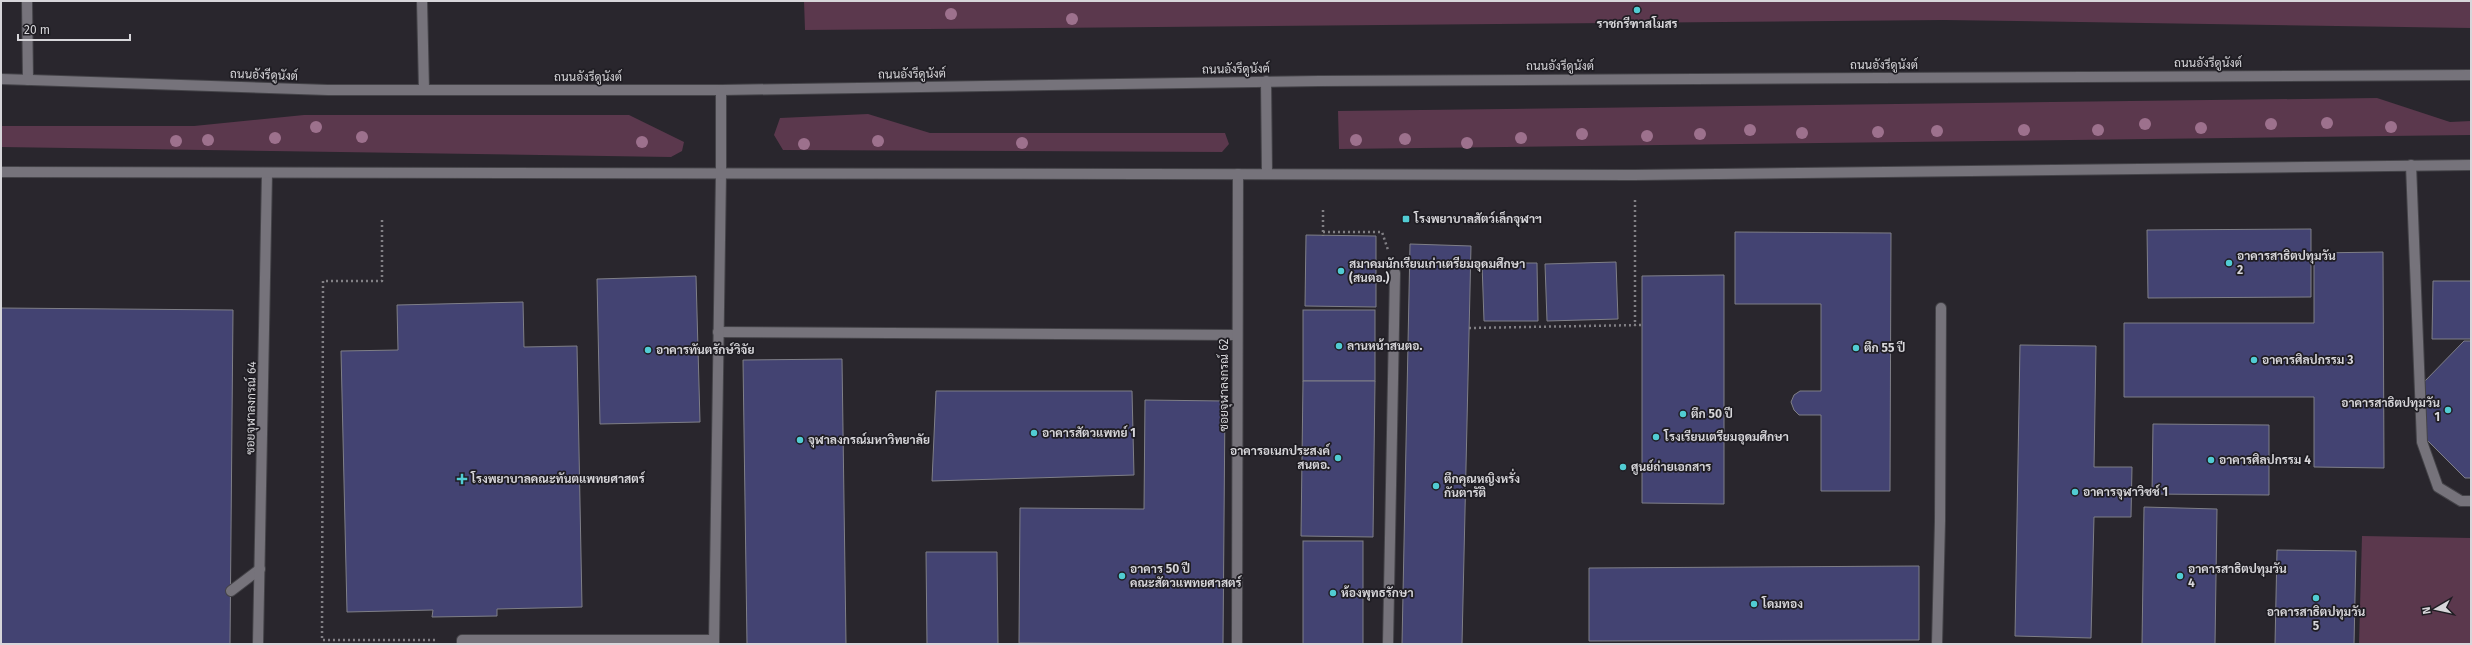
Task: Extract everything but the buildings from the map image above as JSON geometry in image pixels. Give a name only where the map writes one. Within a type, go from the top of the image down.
[{"type":"main road","points":[[27,1],[28,80]]},
{"type":"main road","points":[[422,1],[424,90]]},
{"type":"main road","name":"ถนนอังรีดูนังต์","points":[[1,79],[328,90],[721,90],[1266,82],[2471,75]]},
{"type":"main road","points":[[1266,82],[1267,173]]},
{"type":"main road","points":[[462,642],[714,642],[721,90]]},
{"type":"main road","points":[[2411,165],[2422,442],[2438,487],[2461,501],[2471,501]]},
{"type":"main road","points":[[1,172],[1267,173],[1634,175],[2471,165]]},
{"type":"main road","name":"ซอยจุฬาลงกรณ์ 64","points":[[258,644],[267,173]]},
{"type":"main road","name":"ซอยจุฬาลงกรณ์ 62","points":[[1237,644],[1238,174]]},
{"type":"main road","points":[[1388,644],[1395,273]]},
{"type":"main road","points":[[1937,644],[1940,521],[1941,308]]},
{"type":"main road","points":[[718,332],[1237,335]]},
{"type":"main road","points":[[231,591],[260,569]]},
{"type":"path","points":[[1634,175],[1635,326]]},
{"type":"path","points":[[1323,210],[1323,234],[1382,232],[1395,273]]},
{"type":"path","points":[[382,220],[382,280],[322,281],[322,640],[462,642]]},
{"type":"path","points":[[1469,328],[1642,325]]},
{"type":"shaded area","name":"ราชกรีฑาสโมสร","points":[[804,1],[2471,1],[2471,28],[1944,20],[805,30]]},
{"type":"shaded area","points":[[2377,98],[2450,122],[2471,121],[2471,135],[1339,149],[1338,111]]},
{"type":"shaded area","points":[[868,114],[930,133],[1225,133],[1229,144],[1222,152],[783,150],[774,135],[780,118]]},
{"type":"shaded area","points":[[304,115],[629,115],[684,142],[682,151],[671,157],[1,147],[1,126],[194,126]]},
{"type":"shaded area","points":[[2362,536],[2471,538],[2471,644],[2359,644]]},
{"type":"place","name":"ราชกรีฑาสโมสร","points":[[1637,10]]},
{"type":"place","name":"โรงพยาบาลสัตว์เล็กจุฬาฯ","points":[[1406,219]]},
{"type":"place","name":"อาคารสาธิตปทุมวัน 2","points":[[2229,263]]},
{"type":"place","name":"สมาคมนักเรียนเก่าเตรียมอุดมศึกษา (สนตอ.)","points":[[1341,271]]},
{"type":"place","name":"ลานหน้าสนตอ.","points":[[1339,346]]},
{"type":"place","name":"ตึก 55 ปี","points":[[1856,348]]},
{"type":"place","name":"อาคารทันตรักษ์วิจัย","points":[[648,350]]},
{"type":"place","name":"อาคารศิลปกรรม 3","points":[[2254,360]]},
{"type":"place","name":"อาคารสาธิตปทุมวัน 1","points":[[2448,410]]},
{"type":"place","name":"ตึก 50 ปี","points":[[1683,414]]},
{"type":"place","name":"อาคารสัตวแพทย์ 1","points":[[1034,433]]},
{"type":"place","name":"โรงเรียนเตรียมอุดมศึกษา","points":[[1656,437]]},
{"type":"place","name":"จุฬาลงกรณ์มหาวิทยาลัย","points":[[800,440]]},
{"type":"place","name":"อาคารอเนกประสงค์ สนตอ.","points":[[1338,458]]},
{"type":"place","name":"อาคารศิลปกรรม 4","points":[[2211,460]]},
{"type":"place","name":"ศูนย์ถ่ายเอกสาร","points":[[1623,467]]},
{"type":"place","name":"โรงพยาบาลคณะทันตแพทยศาสตร์","points":[[462,479]]},
{"type":"place","name":"ตึกคุณหญิงหรั่ง กันตารัติ","points":[[1436,486]]},
{"type":"place","name":"อาคารจุฬาวิชช์ 1","points":[[2075,492]]},
{"type":"place","name":"อาคาร 50 ปี คณะสัตวแพทยศาสตร์","points":[[1122,576]]},
{"type":"place","name":"อาคารสาธิตปทุมวัน 4","points":[[2180,576]]},
{"type":"place","name":"ห้องพุทธรักษา","points":[[1333,593]]},
{"type":"place","name":"อาคารสาธิตปทุมวัน 5","points":[[2316,598]]},
{"type":"place","name":"โดมทอง","points":[[1754,604]]}]
